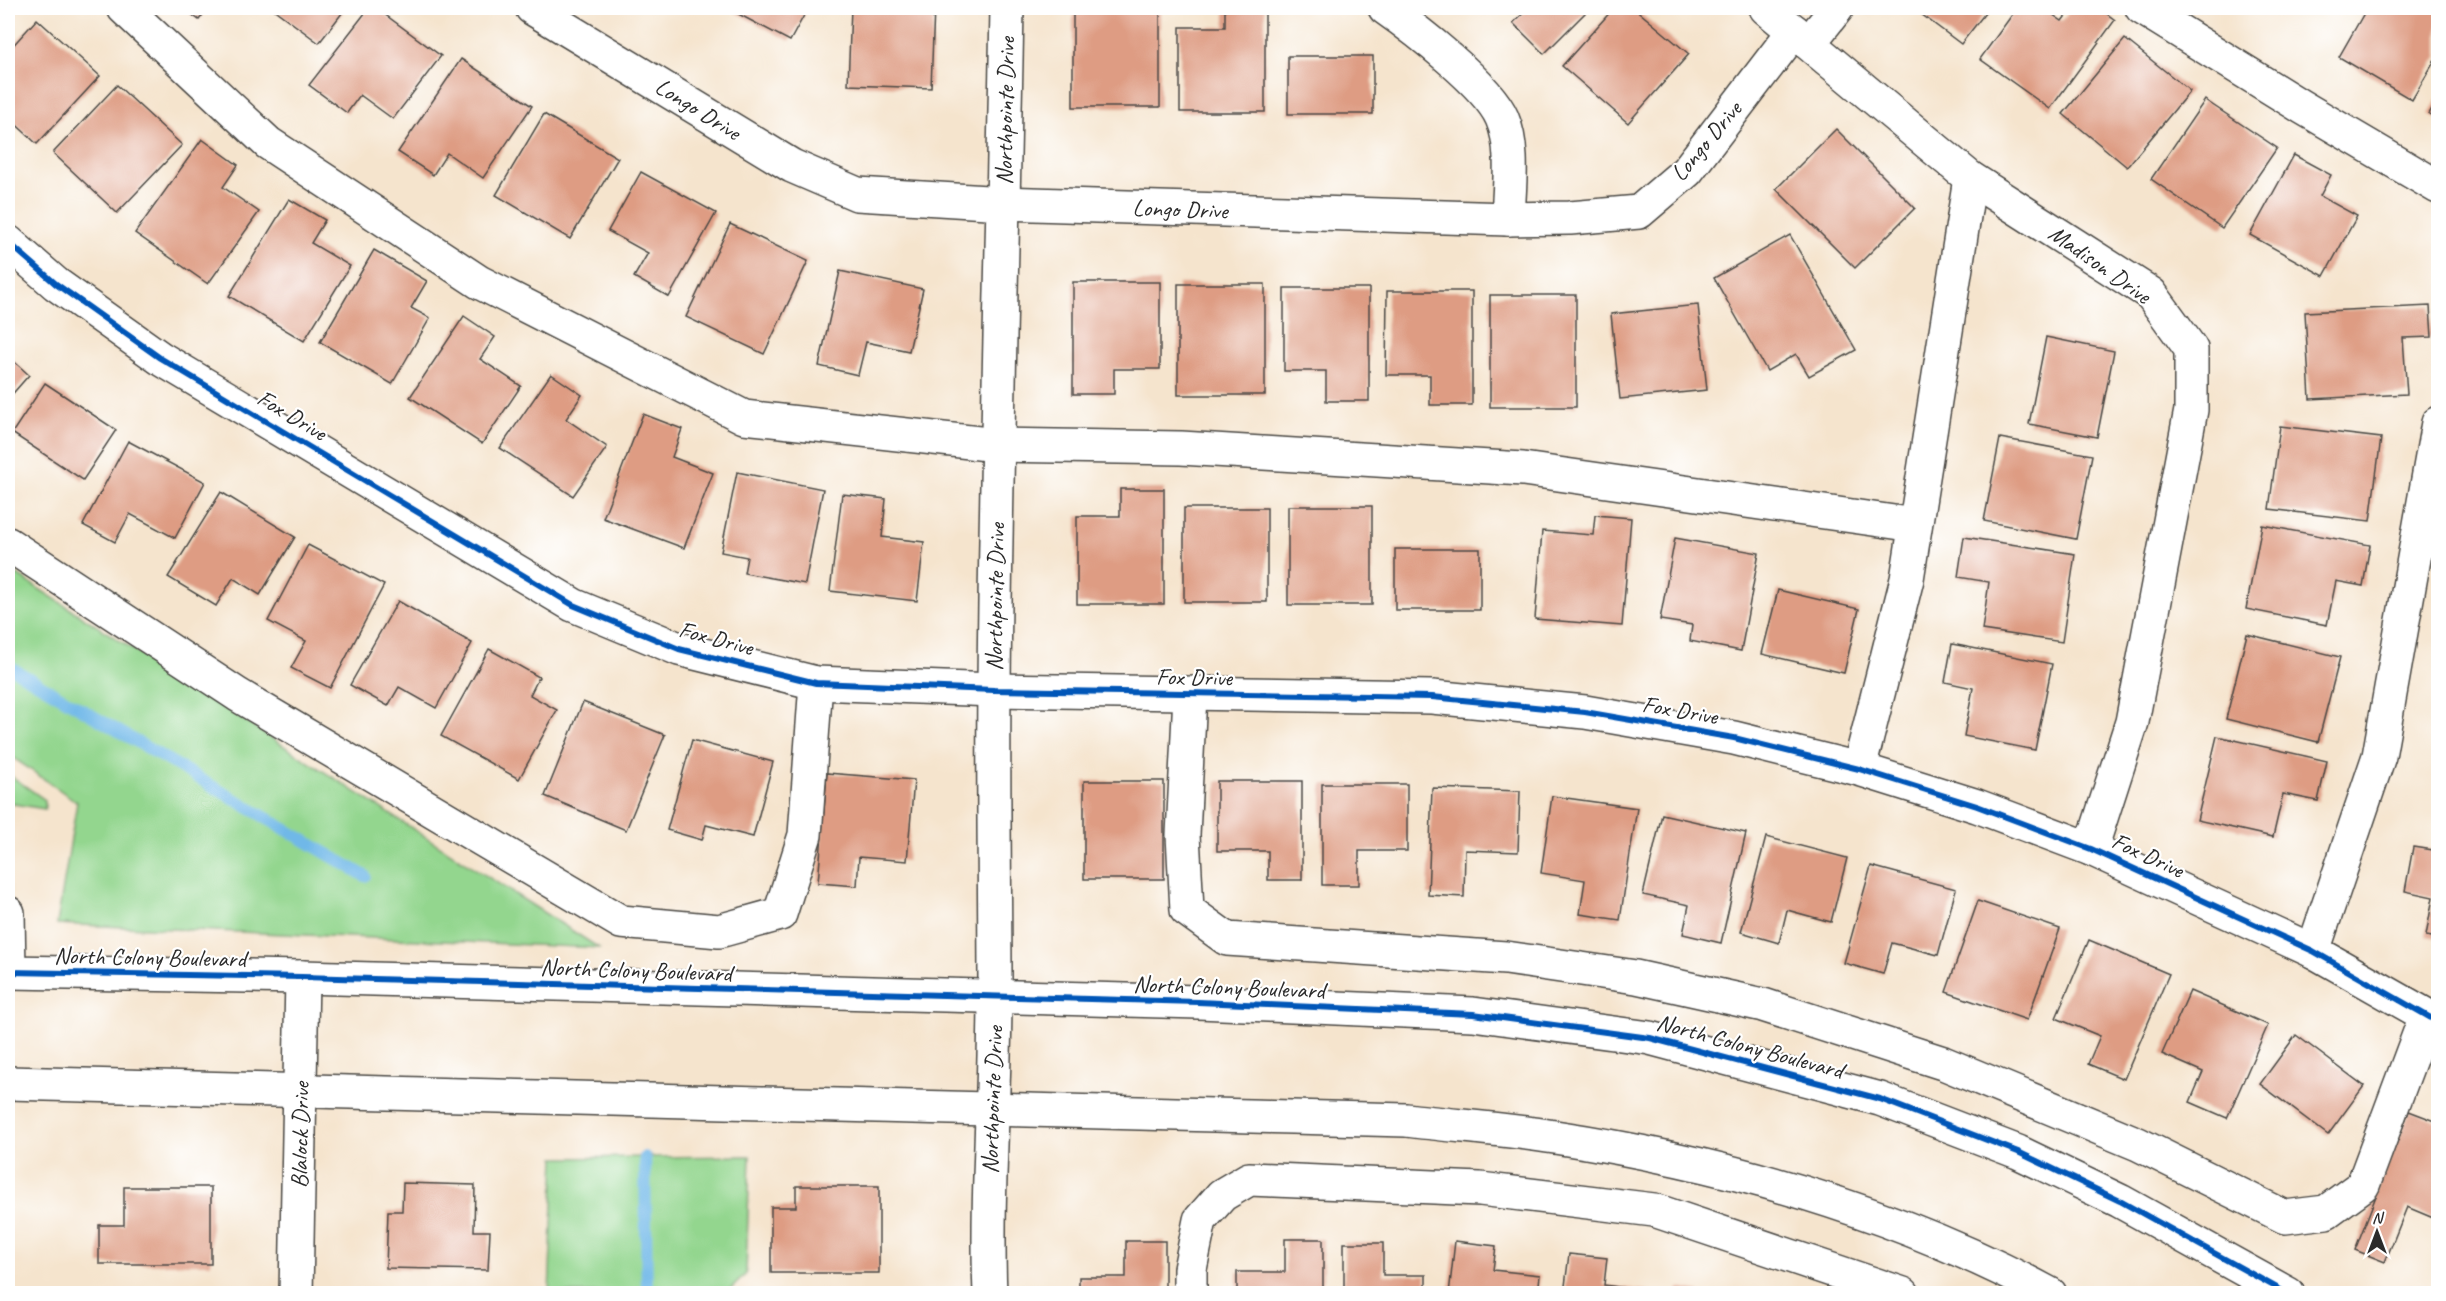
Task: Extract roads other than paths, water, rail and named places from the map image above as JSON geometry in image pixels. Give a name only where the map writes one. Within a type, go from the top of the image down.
[{"type":"street","points":[[124,8],[277,149],[479,282],[744,417],[997,444],[1181,448],[1522,469],[1915,525]]},
{"type":"street","name":"Longo Drive","points":[[532,8],[792,166],[857,194],[1004,203],[1508,219],[1570,218],[1639,212],[1687,171],[1801,37],[1837,8]]},
{"type":"street","name":"Northpointe Drive","points":[[984,1293],[993,1108],[995,999],[994,690],[1007,8]]},
{"type":"street","points":[[1385,8],[1483,88],[1502,118],[1510,154],[1508,219]]},
{"type":"street","name":"Madison Drive","points":[[1766,8],[1970,178],[2151,294],[2191,349],[2191,410],[2132,722],[2091,849]]},
{"type":"street","points":[[2142,8],[2302,107],[2439,187]]},
{"type":"street","points":[[1859,769],[1907,579],[1970,178]]},
{"type":"street","name":"Fox Drive","points":[[8,242],[56,284],[160,357],[573,605],[679,649],[816,683],[1190,695],[1432,697],[1585,712],[1734,738],[1859,769],[1977,806],[2091,849],[2313,951],[2432,1019]]},
{"type":"street","points":[[2313,951],[2379,756],[2439,423]]},
{"type":"street","points":[[8,544],[238,695],[621,922],[718,931],[780,914],[805,835],[816,683]]},
{"type":"street","points":[[1190,695],[1183,835],[1187,910],[1227,939],[1506,958],[1636,977],[1763,1005],[1943,1063],[2138,1144],[2285,1217],[2326,1212],[2362,1185],[2432,1019]]},
{"type":"street","points":[[8,913],[8,972]]},
{"type":"street","name":"North Colony Boulevard","points":[[8,972],[302,977],[995,999],[1198,1002],[1473,1014],[1650,1038],[1880,1099],[2018,1152],[2120,1201],[2288,1293]]},
{"type":"street","name":"Blalock Drive","points":[[296,1293],[302,977]]},
{"type":"street","points":[[8,1083],[1406,1120],[1554,1137],[1673,1158],[1784,1186],[1895,1223],[2006,1270],[2050,1293]]},
{"type":"street","points":[[1190,1293],[1190,1269],[1200,1220],[1222,1195],[1249,1179],[1479,1189],[1654,1210],[1903,1293]]},
{"type":"waterway","points":[[8,666],[365,876]]},
{"type":"waterway","points":[[645,1157],[647,1294]]}]
